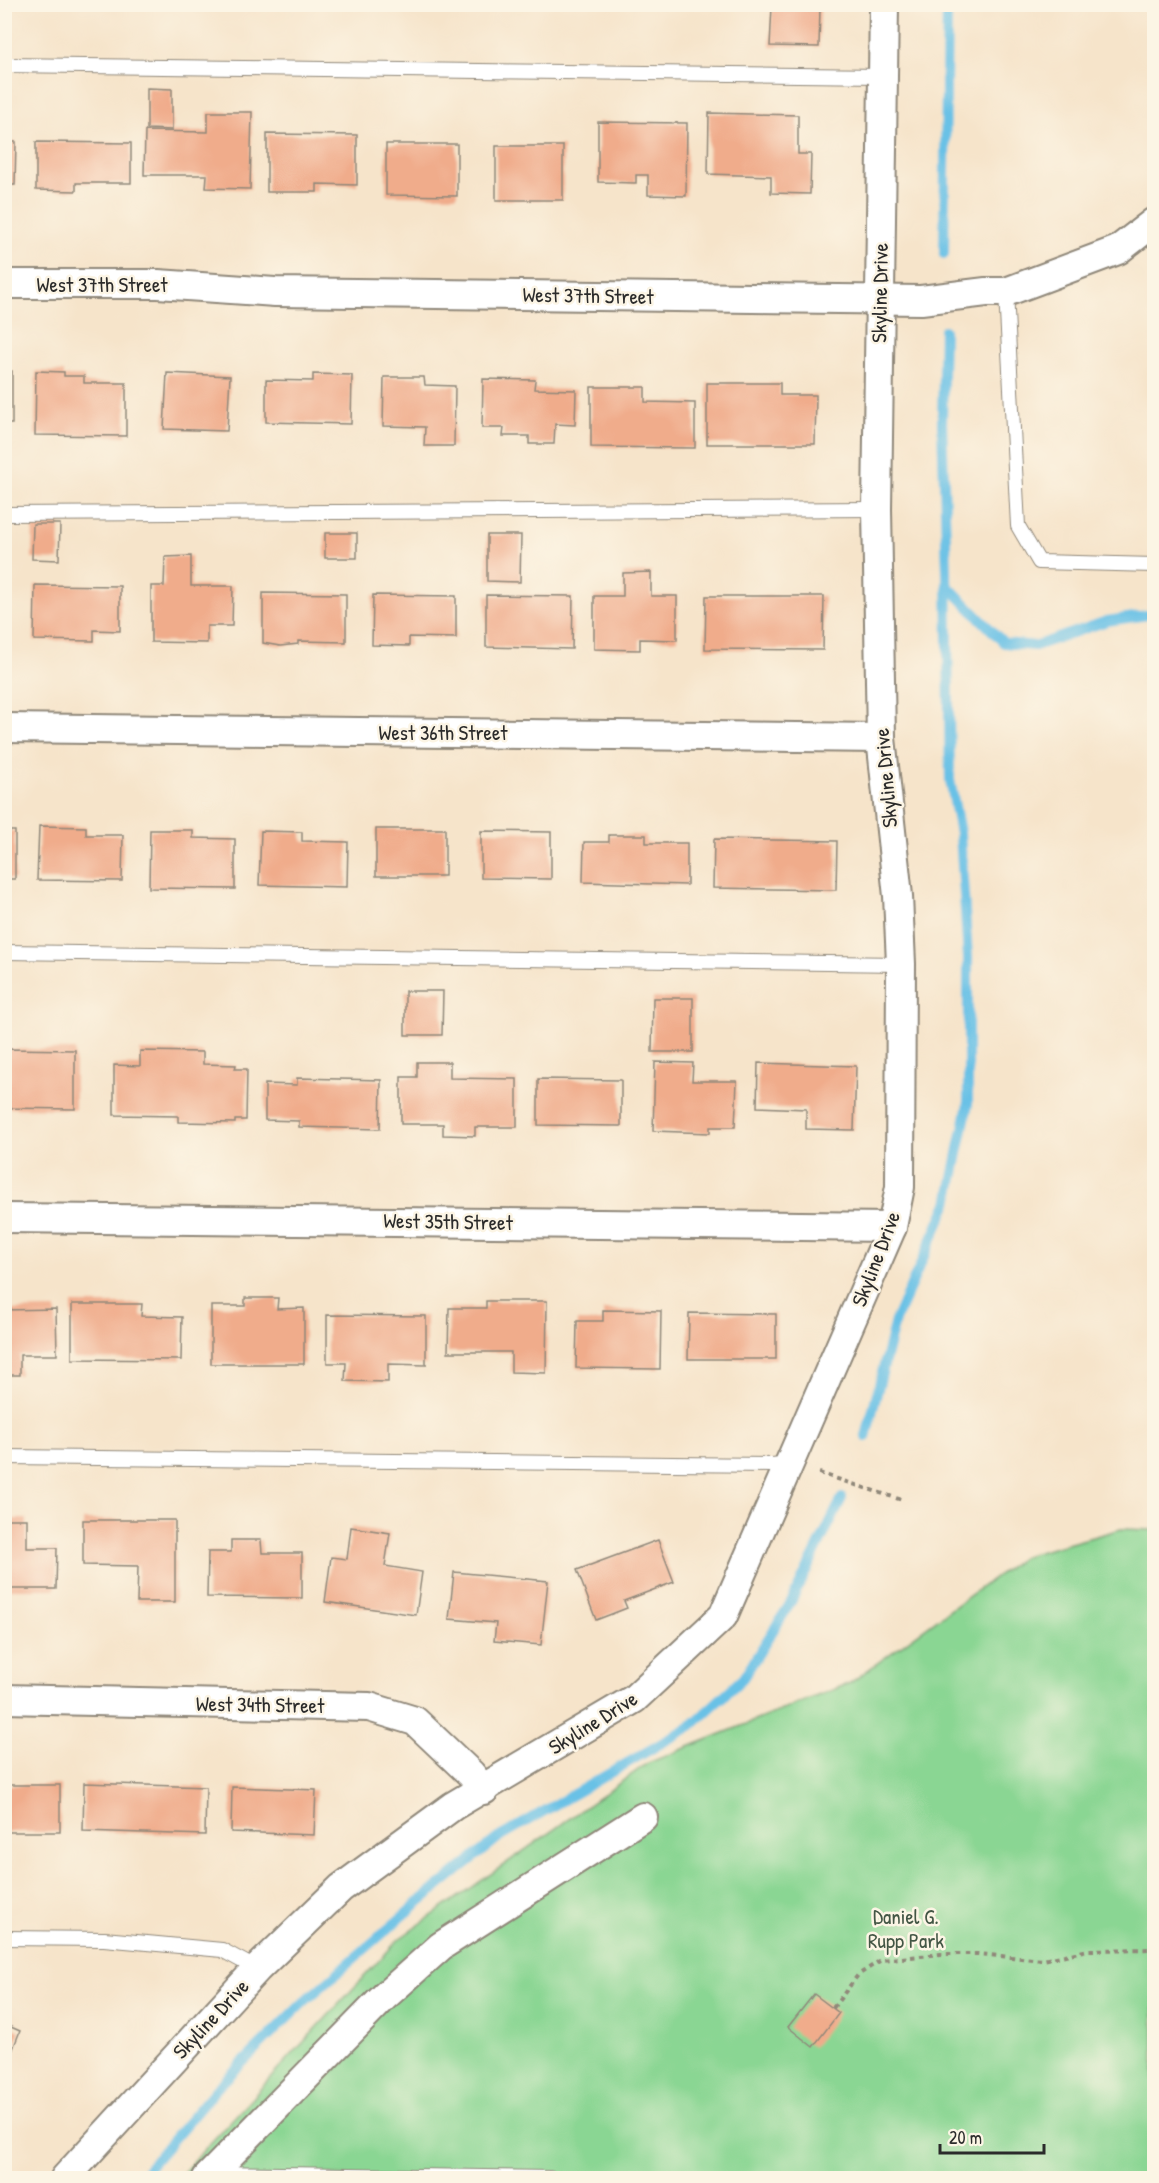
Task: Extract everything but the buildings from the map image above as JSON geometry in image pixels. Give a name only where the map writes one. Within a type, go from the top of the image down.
[{"type":"street","name":"Skyline Drive","points":[[65,2178],[257,1969],[341,1888],[453,1806],[484,1790],[634,1699],[723,1617],[892,1227],[900,1187],[901,964],[898,896],[881,738],[877,509],[884,4]]},
{"type":"street","name":"West 37th Street","points":[[4,285],[158,284],[282,292],[921,300],[996,292],[1118,250],[1155,222]]},
{"type":"street","name":"West 36th Street","points":[[4,728],[881,738]]},
{"type":"street","name":"West 35th Street","points":[[4,1218],[892,1227]]},
{"type":"street","name":"West 34th Street","points":[[4,1699],[369,1707],[415,1721],[471,1774],[484,1790]]},
{"type":"street","points":[[209,2176],[385,1996],[441,1946],[643,1817]]},
{"type":"lane","points":[[4,65],[883,75]]},
{"type":"lane","points":[[996,292],[1018,525],[1040,562],[1155,566]]},
{"type":"lane","points":[[4,514],[877,509]]},
{"type":"lane","points":[[4,952],[901,964]]},
{"type":"lane","points":[[4,1457],[760,1465],[790,1463]]},
{"type":"lane","points":[[4,1938],[104,1939],[222,1950],[257,1969]]},
{"type":"lane","points":[[209,2176],[550,2178]]},
{"type":"path","points":[[790,1463],[902,1500]]},
{"type":"path","points":[[833,2008],[858,1975],[881,1960],[941,1954],[978,1954],[1043,1960],[1088,1950],[1155,1949]]},
{"type":"green space","name":"Daniel G. Rupp Park","points":[[1121,1529],[1154,1530],[1154,2178],[178,2178],[399,1939],[648,1763],[850,1683],[1024,1556]]},
{"type":"waterway","points":[[944,254],[947,4]]},
{"type":"waterway","points":[[866,1437],[895,1321],[948,1203],[968,1104],[968,958],[960,833],[950,780],[942,423],[944,330]]},
{"type":"waterway","points":[[947,585],[1004,643],[1035,646],[1107,621],[1154,614]]},
{"type":"waterway","points":[[140,2178],[216,2089],[305,2001],[418,1903],[498,1838],[691,1726],[743,1678],[790,1604],[842,1498]]}]
